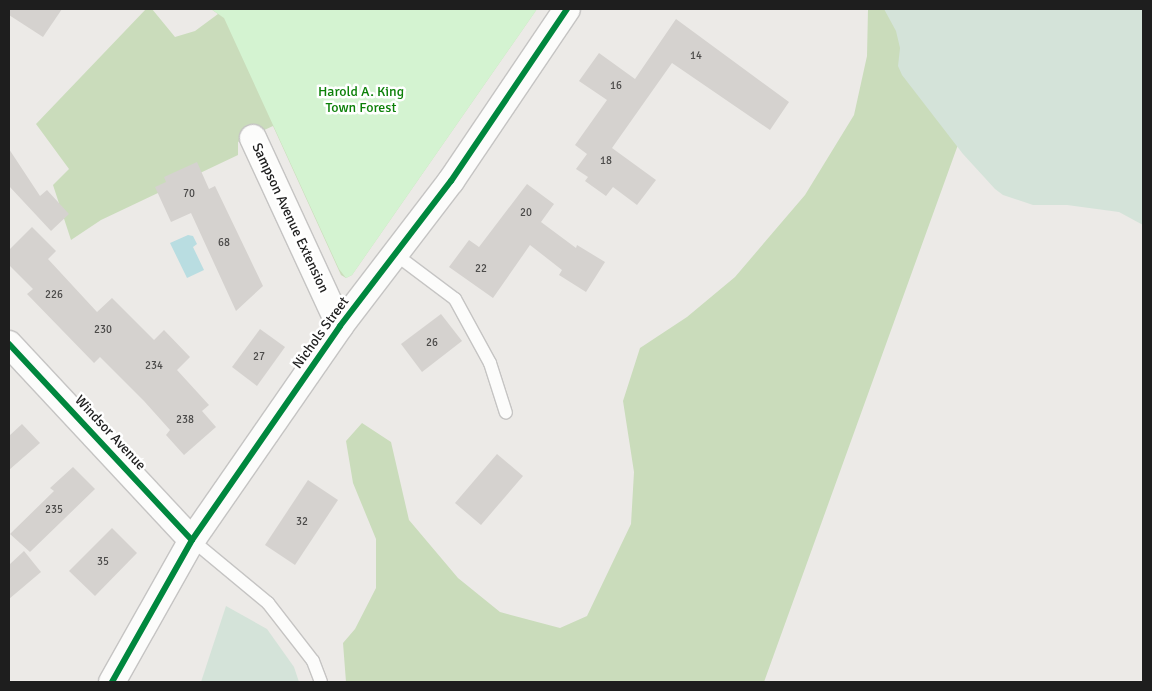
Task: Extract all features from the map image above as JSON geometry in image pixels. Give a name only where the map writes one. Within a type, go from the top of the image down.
[{"type":"street","name":"Nichols Street","points":[[112,682],[192,540],[340,326],[451,181],[567,9]]},
{"type":"street","name":"Sampson Avenue Extension","points":[[253,138],[340,326]]},
{"type":"street","name":"Windsor Avenue","points":[[9,344],[192,540]]},
{"type":"lane","points":[[395,254],[455,298],[490,362],[506,414]]},
{"type":"lane","points":[[192,540],[268,603],[313,661],[321,682]]},
{"type":"green space","points":[[146,9],[152,9],[175,37],[195,31],[218,14],[211,9],[537,9],[352,275],[346,278],[341,275],[273,126],[238,142],[238,155],[101,220],[71,240],[53,185],[69,169],[36,124]]},
{"type":"green space","name":"Harold A. King Town Forest","points":[[211,9],[537,9],[352,275],[346,278],[339,269],[224,18]]},
{"type":"green space","points":[[868,9],[1007,9],[764,682],[346,682],[343,643],[355,629],[376,588],[376,539],[353,483],[346,441],[362,423],[391,442],[409,520],[458,578],[500,612],[560,628],[587,616],[631,524],[634,472],[623,401],[640,348],[687,317],[735,277],[805,195],[854,115],[867,56]]},
{"type":"shaded area","points":[[884,9],[1143,9],[1143,225],[1119,212],[1067,205],[1033,205],[1003,195],[995,189],[963,154],[902,75],[898,66],[900,48],[896,31]]},
{"type":"shaded area","points":[[226,606],[267,629],[294,667],[299,682],[201,682]]},
{"type":"water","points":[[188,235],[193,236],[197,244],[193,247],[204,270],[187,278],[170,243]]},
{"type":"building","points":[[9,9],[62,9],[43,37],[9,15]]},
{"type":"building","points":[[676,19],[789,102],[770,130],[672,63],[612,148],[656,180],[637,205],[613,187],[606,196],[585,181],[588,177],[576,169],[587,154],[575,145],[607,100],[579,81],[599,53],[635,79]]},
{"type":"building","points":[[9,149],[40,196],[47,190],[69,214],[51,231],[9,186]]},
{"type":"building","points":[[197,162],[209,189],[215,186],[263,286],[236,311],[191,213],[171,222],[155,187],[166,182],[164,177]]},
{"type":"building","points":[[527,184],[554,204],[541,222],[576,248],[577,245],[605,262],[586,292],[559,275],[562,270],[530,245],[493,298],[449,267],[469,240],[479,247]]},
{"type":"building","points":[[32,227],[56,251],[48,259],[97,312],[112,298],[154,340],[164,330],[190,357],[177,370],[209,405],[202,411],[216,427],[184,455],[166,435],[170,430],[144,401],[100,357],[94,363],[27,294],[33,289],[9,265],[9,250]]},
{"type":"building","points":[[441,314],[462,341],[422,372],[401,344]]},
{"type":"building","points":[[260,329],[285,347],[257,386],[232,367]]},
{"type":"building","points":[[22,424],[40,443],[9,470],[9,436]]},
{"type":"building","points":[[497,454],[523,476],[481,525],[455,503]]},
{"type":"building","points":[[73,467],[95,489],[30,552],[10,534],[54,491],[50,488]]},
{"type":"building","points":[[308,480],[338,500],[295,565],[265,545]]},
{"type":"building","points":[[112,528],[137,553],[95,596],[69,571]]},
{"type":"building","points":[[24,551],[41,572],[9,599],[9,565]]},
{"type":"cycle path","points":[[112,682],[192,540],[340,326],[451,181],[567,9]]},
{"type":"cycle path","points":[[9,344],[192,540]]}]
